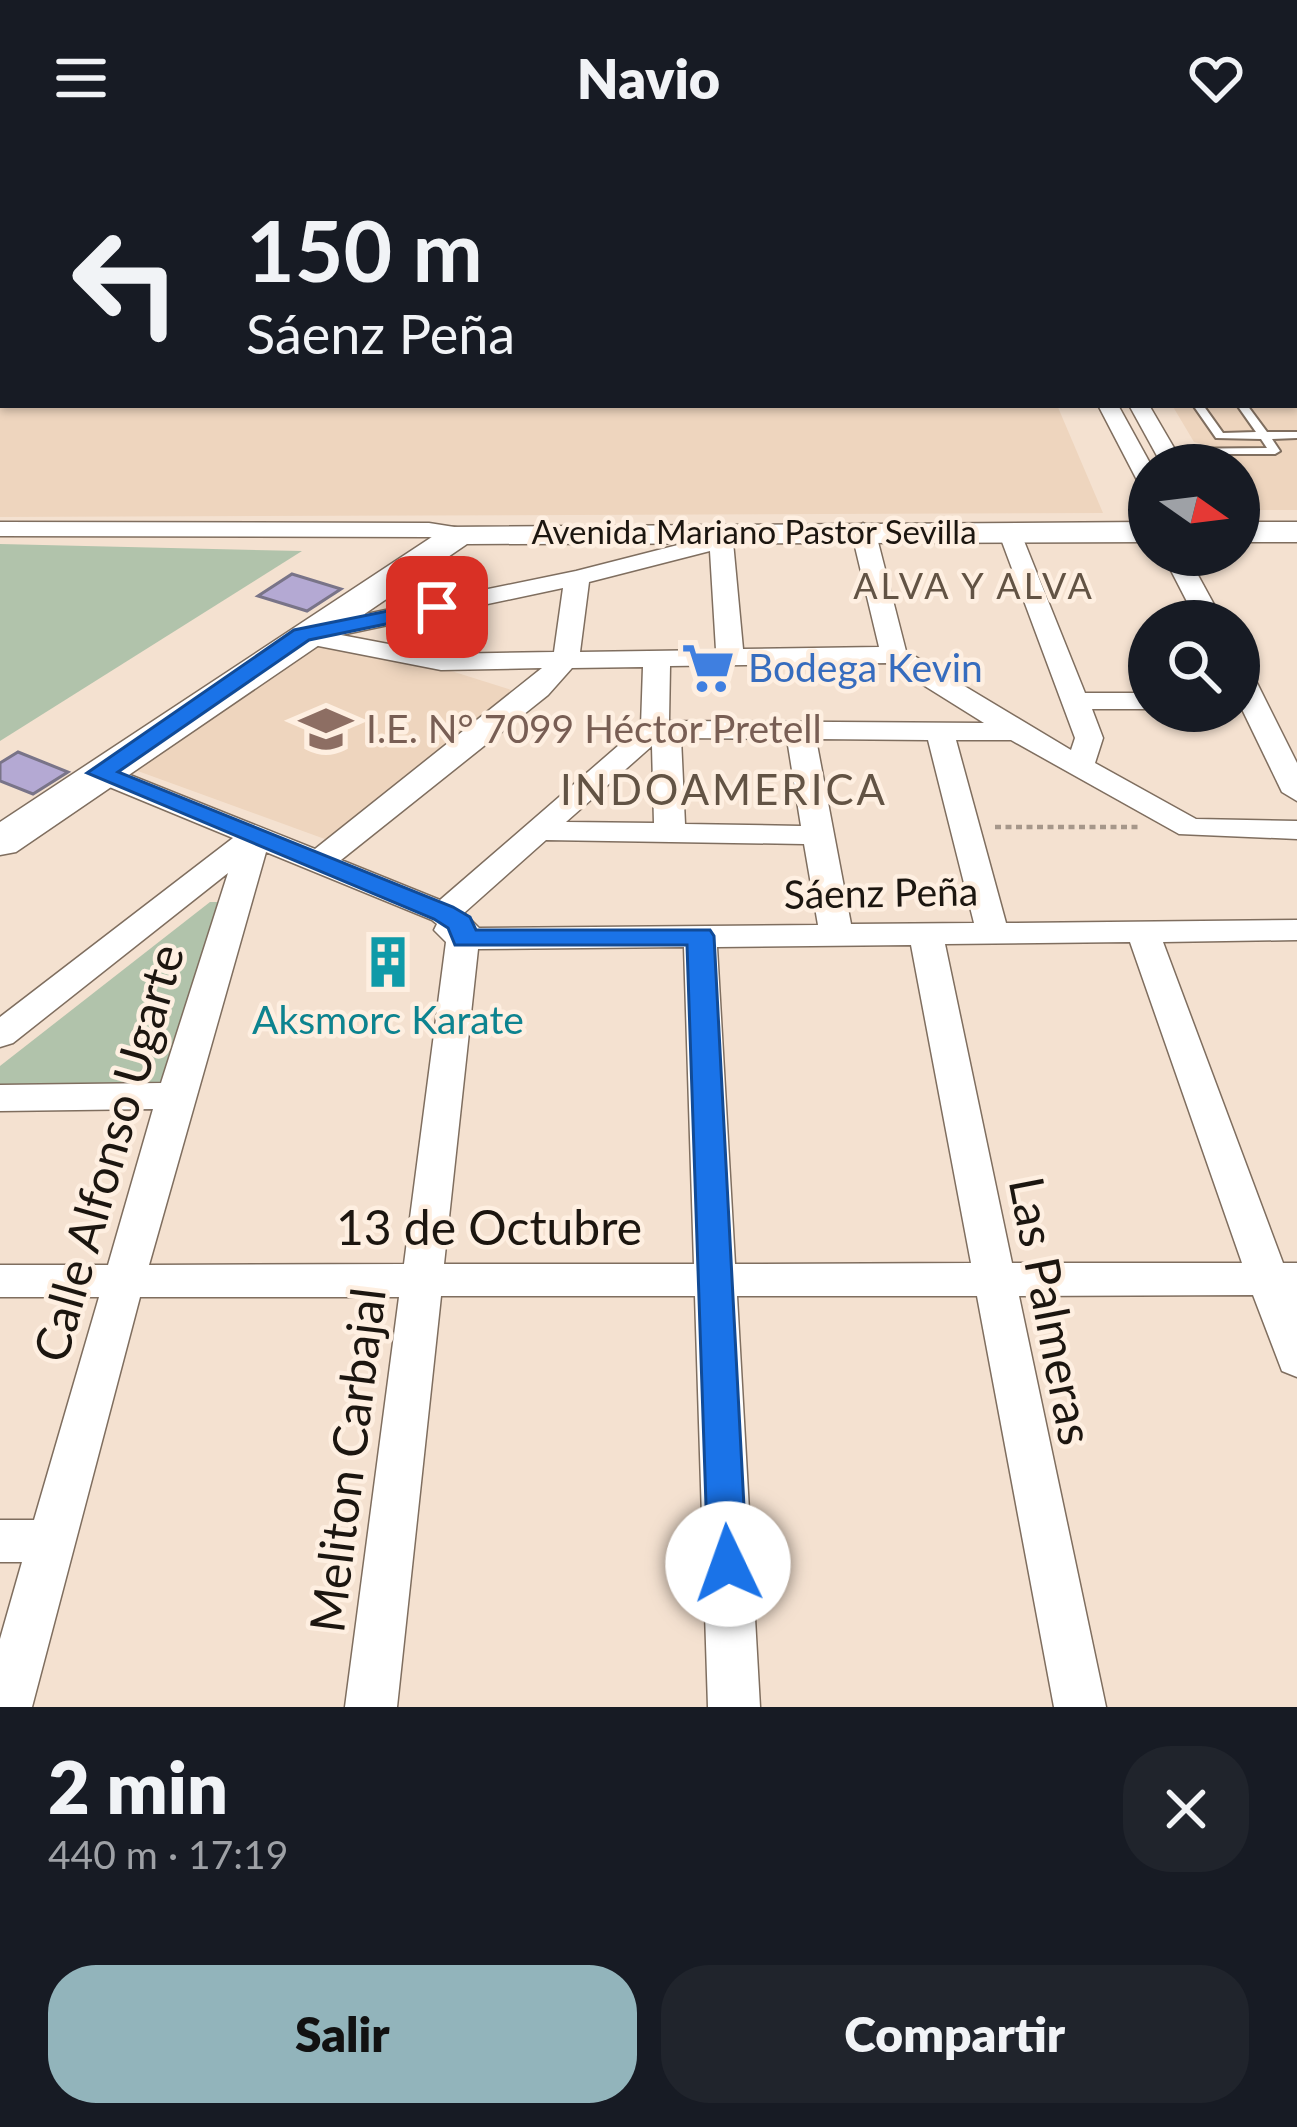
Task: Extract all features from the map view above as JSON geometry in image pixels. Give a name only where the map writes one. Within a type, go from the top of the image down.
[{"type":"street","points":[[1110,408],[1129,444]]},
{"type":"street","points":[[1141,408],[1162,444]]},
{"type":"street","name":"Avenida Mariano Pastor Sevilla","points":[[0,529],[720,536],[862,530],[1128,532]]},
{"type":"street","points":[[862,530],[894,655]]},
{"type":"street","points":[[1010,531],[1090,737],[1079,767]]},
{"type":"street","points":[[1260,532],[1297,532]]},
{"type":"street","points":[[0,842],[302,634],[459,534]]},
{"type":"street","points":[[302,634],[577,578],[720,536],[730,658]]},
{"type":"street","points":[[319,862],[538,689],[566,659],[577,578]]},
{"type":"street","points":[[302,634],[441,662],[894,655],[1017,732],[1190,828],[1297,830]]},
{"type":"street","points":[[657,658],[670,832]]},
{"type":"street","points":[[1078,700],[1128,701]]},
{"type":"street","points":[[1260,723],[1297,792]]},
{"type":"street","points":[[100,773],[382,887],[454,926],[539,830],[660,729],[1017,732]]},
{"type":"street","points":[[800,731],[836,935]]},
{"type":"street","points":[[940,732],[993,934]]},
{"type":"street","points":[[539,830],[818,835]]},
{"type":"street","points":[[0,1035],[255,836]]},
{"type":"street","name":"Calle Alfonso Ugarte","points":[[6,1707],[176,1096],[255,836]]},
{"type":"street","name":"Sáenz Peña","points":[[454,926],[700,936],[1297,930]]},
{"type":"street","name":"Meliton Carbajal","points":[[371,1707],[420,1281],[454,926]]},
{"type":"street","points":[[1143,932],[1282,1279],[1297,1359]]},
{"type":"street","name":"Las Palmeras","points":[[926,934],[1080,1707]]},
{"type":"street","points":[[700,936],[734,1707]]},
{"type":"street","points":[[0,1098],[176,1096]]},
{"type":"street","name":"13 de Octubre","points":[[0,1281],[1282,1279]]},
{"type":"street","points":[[0,1541],[52,1541]]},
{"type":"lane","points":[[1200,408],[1220,436],[1297,435]]},
{"type":"lane","points":[[1244,408],[1275,451],[1260,452]]},
{"type":"path","points":[[965,826],[1190,828]]},
{"type":"shaded area","points":[[0,408],[1058,408],[1103,513],[0,517]]},
{"type":"shaded area","points":[[1174,408],[1297,408],[1297,510],[1260,510],[1260,444],[1194,442]]},
{"type":"shaded area","name":"I.E. N° 7099 Héctor Pretell","points":[[306,641],[445,669],[521,693],[333,842],[124,766]]},
{"type":"green space","points":[[0,544],[302,551],[0,741]]},
{"type":"green space","points":[[210,902],[221,902],[162,1085],[0,1088],[0,1066]]},
{"type":"building","points":[[292,574],[341,589],[307,611],[258,596]]},
{"type":"building","points":[[18,752],[68,772],[33,794],[0,781],[0,763]]},
{"type":"place","name":"Bodega Kevin","points":[[708,668]]},
{"type":"place","name":"I.E. N° 7099 Héctor Pretell","points":[[326,729]]},
{"type":"place","name":"Aksmorc Karate","points":[[388,962]]},
{"type":"district","name":"ALVA Y ALVA","points":[[974,586]]},
{"type":"district","name":"INDOAMERICA","points":[[724,790]]},
{"type":"route","points":[[437,607],[302,634],[100,773],[444,913],[461,923],[465,939],[700,936],[728,1564]]}]
